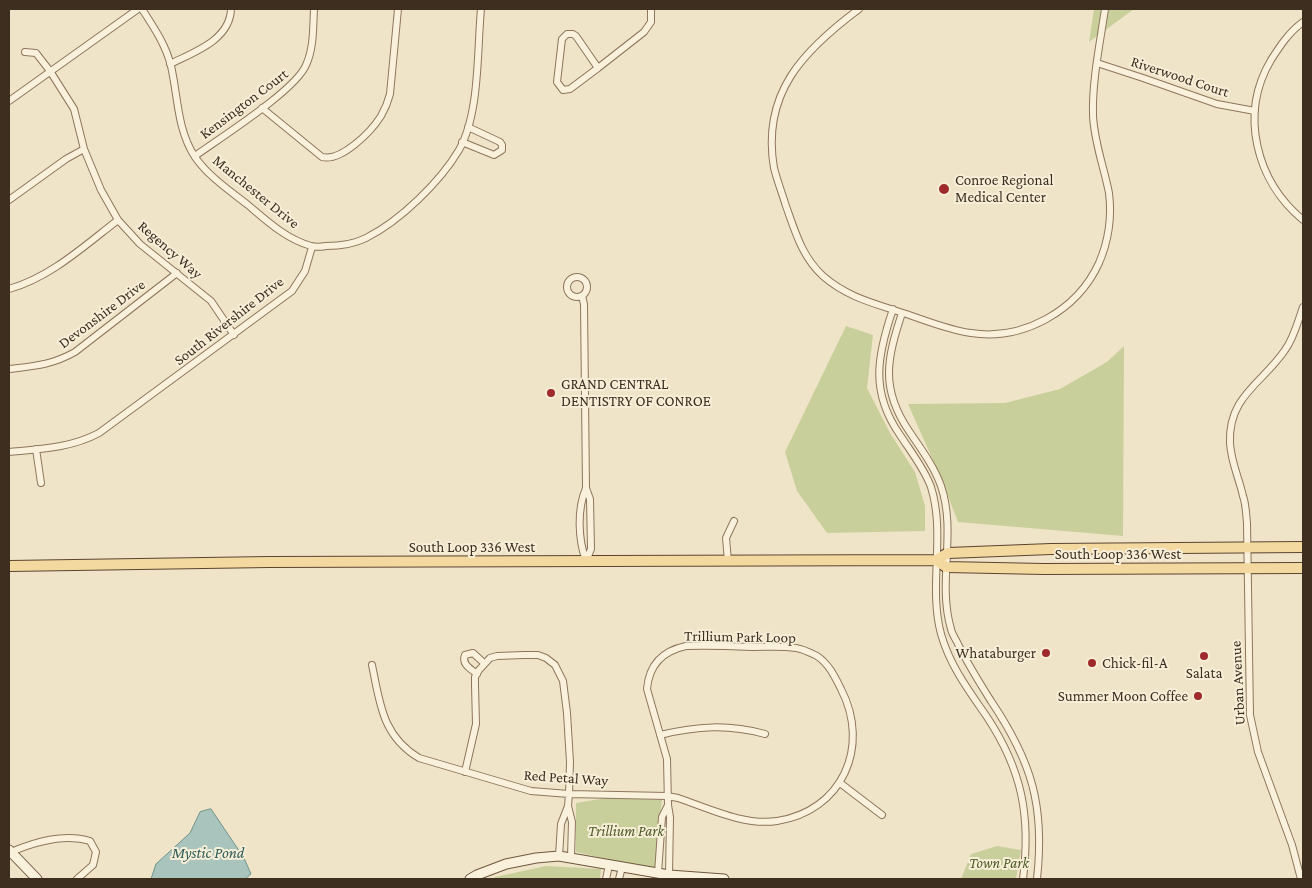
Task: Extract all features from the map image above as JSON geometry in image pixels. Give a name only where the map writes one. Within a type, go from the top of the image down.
[{"type":"main road","name":"South Loop 336 West","points":[[9,566],[269,562],[936,560],[948,553],[1051,549],[1303,548]]},
{"type":"main road","name":"South Loop 336 West","points":[[936,560],[946,566],[1044,569],[1303,568]]},
{"type":"street","points":[[9,101],[138,9]]},
{"type":"street","name":"Manchester Drive","points":[[142,9],[160,36],[170,64],[181,126],[195,156],[214,178],[278,229],[312,247]]},
{"type":"street","points":[[170,64],[204,48],[220,34],[229,24],[231,9]]},
{"type":"street","name":"Kensington Court","points":[[195,156],[262,108],[295,82],[302,74],[311,52],[314,9]]},
{"type":"street","points":[[262,108],[322,156],[328,158],[341,154],[367,134],[381,117],[387,105],[390,94],[398,9]]},
{"type":"street","points":[[312,247],[342,246],[366,238],[416,202],[439,179],[459,149],[468,127],[475,96],[481,9]]},
{"type":"street","points":[[598,68],[576,36],[570,34],[564,36],[562,39],[557,82],[563,90],[570,89],[598,68],[644,32],[651,22],[652,9]]},
{"type":"street","points":[[859,9],[819,41],[797,65],[781,94],[777,106],[772,137],[774,169],[796,237],[811,262],[821,274],[843,292],[954,330],[973,334],[1010,332],[1042,322],[1072,301],[1085,286],[1099,263],[1106,244],[1110,209],[1109,194],[1094,127],[1094,93],[1105,9]]},
{"type":"street","points":[[1303,22],[1285,39],[1267,67],[1257,94],[1255,111],[1255,137],[1263,166],[1270,182],[1279,195],[1303,220]]},
{"type":"street","name":"Regency Way","points":[[24,52],[36,52],[74,109],[84,149],[101,190],[118,220],[140,244],[211,301],[234,335]]},
{"type":"street","name":"Riverwood Court","points":[[1097,64],[1217,104],[1255,111]]},
{"type":"street","points":[[462,142],[494,155],[502,150],[500,142],[468,127]]},
{"type":"street","points":[[9,200],[66,159],[84,149]]},
{"type":"street","points":[[9,289],[36,280],[118,220]]},
{"type":"street","name":"South Rivershire Drive","points":[[9,452],[70,445],[85,441],[99,433],[234,335],[292,290],[305,271],[312,247]]},
{"type":"street","name":"Devonshire Drive","points":[[9,369],[47,365],[61,360],[75,352],[177,273]]},
{"type":"street","points":[[582,296],[584,304],[586,488],[590,499],[591,549],[586,561]]},
{"type":"street","name":"Urban Avenue","points":[[1301,879],[1292,845],[1258,752],[1250,715],[1246,510],[1244,496],[1232,459],[1230,443],[1231,426],[1238,407],[1246,394],[1286,349],[1303,307]]},
{"type":"street","points":[[893,309],[880,354],[878,377],[880,390],[886,413],[923,470],[930,487],[935,507],[938,616],[944,642],[967,689],[998,736],[1014,767],[1021,789],[1026,836],[1023,879]]},
{"type":"street","points":[[902,312],[890,354],[890,388],[901,419],[932,466],[940,482],[945,500],[948,553],[946,566],[947,606],[951,631],[975,676],[1012,732],[1028,770],[1039,824],[1037,879]]},
{"type":"street","points":[[36,450],[41,483]]},
{"type":"street","points":[[923,470],[932,466]]},
{"type":"street","points":[[586,488],[581,501],[581,548],[586,561]]},
{"type":"street","points":[[728,561],[726,538],[734,521]]},
{"type":"street","name":"Trillium Park Loop","points":[[667,796],[749,821],[774,822],[795,817],[825,798],[840,783],[849,762],[854,738],[851,713],[847,701],[825,663],[817,657],[797,648],[686,646],[674,648],[666,653],[653,667],[647,689],[666,759],[667,796],[670,817],[670,875]]},
{"type":"street","points":[[477,674],[464,663],[465,655],[473,653],[484,663]]},
{"type":"street","points":[[464,772],[476,724],[475,685],[477,674],[484,663],[490,658],[497,656],[524,654],[546,658],[555,665],[563,681],[570,762],[568,806],[561,824],[559,856]]},
{"type":"street","name":"Red Petal Way","points":[[372,664],[384,719],[397,740],[407,751],[419,758],[531,791],[569,794],[667,796]]},
{"type":"street","points":[[660,735],[686,728],[704,726],[752,730],[765,734]]},
{"type":"street","points":[[840,783],[882,815]]},
{"type":"street","points":[[568,806],[572,822],[571,857]]},
{"type":"street","name":"Trillium Park Loop","points":[[658,873],[662,817],[668,806]]},
{"type":"street","points":[[37,879],[10,851],[35,842],[77,837],[90,841],[96,852],[92,865],[77,879]]},
{"type":"street","points":[[470,879],[506,864],[559,856],[670,875],[724,879]]},
{"type":"street","points":[[606,879],[608,865]]},
{"type":"street","points":[[619,879],[622,867]]},
{"type":"green space","points":[[1094,9],[1134,9],[1089,42]]},
{"type":"green space","points":[[846,326],[873,335],[867,388],[890,433],[915,472],[925,506],[925,531],[827,533],[797,491],[785,452]]},
{"type":"green space","points":[[1124,346],[1123,536],[958,522],[908,404],[1005,403],[1060,389],[1107,362]]},
{"type":"green space","name":"Trillium Park","points":[[606,798],[662,800],[655,870],[576,852],[576,803]]},
{"type":"green space","name":"Town Park","points":[[997,846],[1021,850],[1016,879],[961,879],[971,854]]},
{"type":"green space","points":[[546,866],[601,869],[600,879],[494,879],[495,877]]},
{"type":"water","name":"Mystic Pond","points":[[211,809],[244,858],[251,874],[245,879],[151,879],[156,864],[190,833],[200,812]]},
{"type":"place","name":"Conroe Regional Medical Center","points":[[944,189]]},
{"type":"place","name":"GRAND CENTRAL DENTISTRY OF CONROE","points":[[551,393]]},
{"type":"place","name":"Whataburger","points":[[1046,653]]},
{"type":"place","name":"Salata","points":[[1204,656]]},
{"type":"place","name":"Chick-fil-A","points":[[1092,663]]},
{"type":"place","name":"Summer Moon Coffee","points":[[1198,696]]}]
